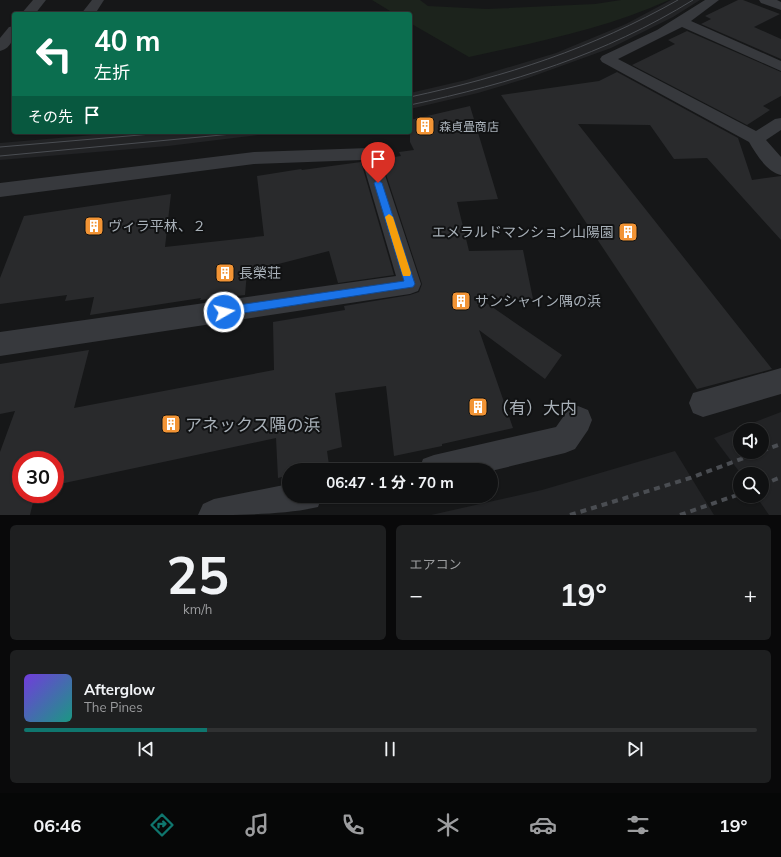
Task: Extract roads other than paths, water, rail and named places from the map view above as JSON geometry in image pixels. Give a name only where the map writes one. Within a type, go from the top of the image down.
[{"type":"street","points":[[30,12],[40,0]]},
{"type":"street","points":[[89,12],[98,0]]},
{"type":"street","points":[[713,0],[682,22],[647,41],[607,59],[756,138],[762,148],[781,169]]},
{"type":"street","points":[[765,0],[781,6]]},
{"type":"street","points":[[682,22],[781,67]]},
{"type":"street","points":[[0,47],[12,32]]},
{"type":"street","points":[[756,138],[781,123]]},
{"type":"street","points":[[0,190],[254,158],[369,154],[410,284],[0,344]]},
{"type":"street","points":[[703,403],[781,381]]},
{"type":"street","points":[[464,463],[565,439],[578,420]]},
{"type":"street","points":[[214,515],[282,501]]},
{"type":"tram line","points":[[412,97],[481,80],[548,59],[613,33],[678,0]]},
{"type":"tram line","points":[[412,105],[521,77],[591,52],[626,37],[693,0]]},
{"type":"tram line","points":[[0,147],[152,134]]},
{"type":"tram line","points":[[0,156],[232,134]]},
{"type":"railway","points":[[769,448],[781,444]]},
{"type":"railway","points":[[570,515],[690,478],[741,459]]},
{"type":"railway","points":[[769,482],[781,477]]},
{"type":"railway","points":[[680,515],[733,496]]},
{"type":"place","name":"森貞畳商店","points":[[425,126]]},
{"type":"place","name":"ヴィラ平林、２","points":[[94,226]]},
{"type":"place","name":"エメラルドマンション山陽園","points":[[628,232]]},
{"type":"place","name":"長榮荘","points":[[225,273]]},
{"type":"place","name":"サンシャイン隅の浜","points":[[461,301]]},
{"type":"place","name":"（有）大内","points":[[478,407]]},
{"type":"place","name":"アネックス隅の浜","points":[[171,424]]}]
